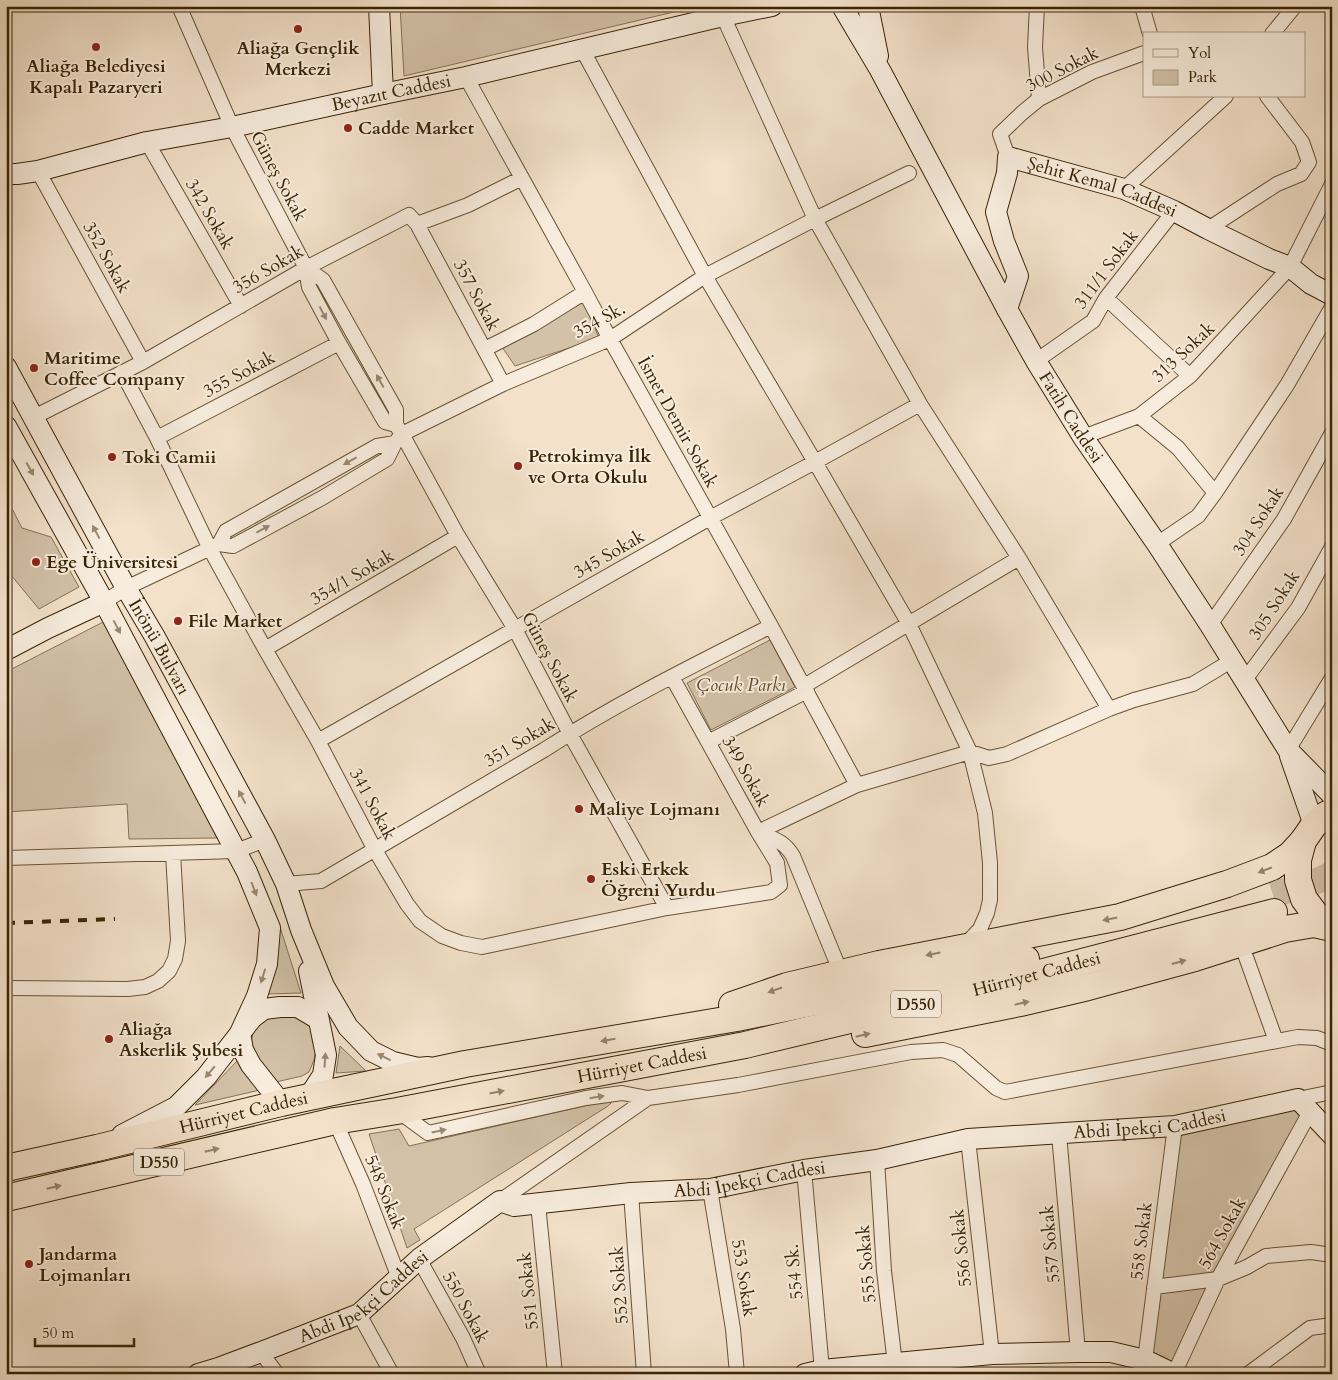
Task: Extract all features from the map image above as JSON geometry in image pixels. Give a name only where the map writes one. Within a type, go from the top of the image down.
[{"type":"highway","points":[[1316,826],[1298,860],[1298,880],[1304,899],[1316,915],[1332,927]]},
{"type":"highway","points":[[656,1032],[787,986],[960,948],[1120,917],[1272,867],[1290,855],[1316,826]]},
{"type":"highway","name":"Hürriyet Caddesi","points":[[6,1168],[97,1148],[299,1121],[398,1111],[745,1046],[963,992],[1274,904],[1090,946],[747,1016],[465,1064],[308,1098],[299,1121]]},
{"type":"highway","points":[[556,1081],[745,1061],[1088,987],[1195,958],[1285,929],[1314,924],[1332,927]]},
{"type":"highway","name":"Hürriyet Caddesi","points":[[6,1198],[299,1121]]},
{"type":"street","name":"Güneş Sokak","points":[[179,6],[232,127],[306,268],[309,287],[339,343],[385,422],[398,434],[515,629],[570,734],[667,908]]},
{"type":"street","points":[[379,6],[384,94]]},
{"type":"street","name":"Fatih Caddesi","points":[[842,6],[880,70],[1007,309],[1083,437],[1157,544],[1288,750],[1332,796]]},
{"type":"street","name":"Fatih Caddesi","points":[[868,6],[880,70]]},
{"type":"street","points":[[1036,6],[1035,47],[1039,99]]},
{"type":"street","points":[[1142,6],[1149,32]]},
{"type":"street","points":[[1274,32],[1296,6]]},
{"type":"street","name":"Beyazıt Caddesi","points":[[10,176],[38,171],[147,142],[232,127],[466,77],[768,7]]},
{"type":"street","points":[[723,16],[816,219],[920,404],[1019,558],[1109,709]]},
{"type":"street","points":[[582,49],[705,276],[816,462],[909,624],[970,752],[984,813],[990,863],[990,900],[980,929],[960,948]]},
{"type":"street","name":"300 Sokak","points":[[1008,158],[1000,134],[1039,99],[1092,72],[1143,53]]},
{"type":"street","name":"İsmet Demir Sokak","points":[[466,77],[858,786]]},
{"type":"street","points":[[1124,189],[1224,98]]},
{"type":"street","points":[[1208,229],[1277,184],[1301,174],[1309,162],[1302,142],[1269,98]]},
{"type":"street","name":"342 Sokak","points":[[147,142],[241,306]]},
{"type":"street","name":"Şehit Kemal Caddesi","points":[[1007,309],[1018,276],[1004,241],[996,212],[1007,173],[1008,158],[1124,189],[1174,211],[1269,259],[1290,267],[1311,284],[1332,295]]},
{"type":"street","name":"352 Sokak","points":[[38,171],[143,362]]},
{"type":"street","name":"354 Sk.","points":[[104,602],[126,588],[214,546],[233,546],[322,498],[387,459],[398,434],[503,384],[610,339],[705,276],[909,173]]},
{"type":"street","name":"356 Sokak","points":[[34,418],[143,362],[306,268],[409,215],[417,224],[468,205],[522,178]]},
{"type":"street","name":"313 Sokak","points":[[1083,437],[1139,416],[1190,376],[1290,267],[1332,184]]},
{"type":"street","name":"311/1 Sokak","points":[[1036,360],[1093,321],[1106,298],[1174,211]]},
{"type":"street","name":"357 Sokak","points":[[417,224],[503,384]]},
{"type":"street","name":"Güneş Sokak","points":[[306,268],[323,280],[396,410],[398,434]]},
{"type":"street","points":[[485,349],[534,324],[586,292]]},
{"type":"street","points":[[1106,298],[1190,376]]},
{"type":"street","points":[[1157,544],[1198,516],[1215,493],[1287,385],[1332,307]]},
{"type":"street","name":"355 Sokak","points":[[157,438],[339,343]]},
{"type":"street","name":"İnönü Bulvarı","points":[[6,367],[265,840],[286,884],[301,930]]},
{"type":"street","name":"341 Sokak","points":[[122,372],[214,546],[265,650],[318,741],[376,850],[407,904],[420,922],[442,936],[461,943],[482,947],[667,908],[771,892],[780,886]]},
{"type":"street","name":"345 Sokak","points":[[318,741],[710,518],[920,404]]},
{"type":"street","points":[[1139,416],[1178,448],[1215,493]]},
{"type":"street","name":"İnönü Bulvarı","points":[[6,426],[104,602],[236,851],[247,872],[270,928],[266,964],[257,996],[240,1033]]},
{"type":"street","name":"304 Sokak","points":[[1210,625],[1284,519],[1332,433]]},
{"type":"street","name":"354/1 Sokak","points":[[265,650],[458,536]]},
{"type":"street","name":"305 Sokak","points":[[1244,681],[1298,608],[1332,547]]},
{"type":"street","points":[[708,742],[805,688],[1019,558]]},
{"type":"street","points":[[6,650],[104,602]]},
{"type":"street","name":"351 Sokak","points":[[286,884],[321,881],[570,734],[672,677],[771,626]]},
{"type":"street","points":[[758,832],[858,786],[970,752],[989,758],[1007,754],[1109,709],[1193,684],[1232,661]]},
{"type":"street","name":"349 Sokak","points":[[672,677],[758,832],[777,862],[780,886]]},
{"type":"street","points":[[1288,750],[1332,678]]},
{"type":"street","name":"Fatih Caddesi","points":[[1288,750],[1316,826]]},
{"type":"street","points":[[758,832],[780,841],[788,847],[841,973]]},
{"type":"street","points":[[6,858],[236,851],[265,840]]},
{"type":"street","points":[[6,988],[128,989],[145,987],[158,981],[169,971],[175,959],[178,941],[173,853]]},
{"type":"street","points":[[301,930],[326,1055],[323,1075],[308,1098]]},
{"type":"street","points":[[301,930],[329,995],[348,1027],[371,1051],[393,1062],[418,1068],[465,1064]]},
{"type":"street","points":[[1246,957],[1276,1041]]},
{"type":"street","points":[[97,1148],[176,1107],[206,1077],[252,1018],[264,1010],[280,1007],[298,1007],[318,1019]]},
{"type":"street","points":[[240,1033],[243,1050],[251,1065],[299,1121]]},
{"type":"street","points":[[398,1111],[428,1133],[586,1098],[622,1093],[648,1098],[738,1085],[911,1052],[943,1050],[958,1055],[996,1088],[1005,1092],[1298,1037],[1317,1038],[1332,1044]]},
{"type":"street","points":[[1332,1092],[1304,1106],[1332,1135]]},
{"type":"street","points":[[500,1201],[648,1098]]},
{"type":"street","name":"Abdi İpekçi Caddesi","points":[[198,1374],[217,1371],[359,1314],[419,1259],[500,1201],[514,1206],[631,1193],[710,1189],[804,1170],[877,1160],[968,1139],[1175,1126],[1304,1106]]},
{"type":"street","name":"564 Sokak","points":[[1174,1374],[1218,1279],[1304,1106]]},
{"type":"street","name":"548 Sokak","points":[[299,1121],[363,1184],[399,1278]]},
{"type":"street","name":"558 Sokak","points":[[1145,1360],[1175,1126]]},
{"type":"street","name":"557 Sokak","points":[[1059,1134],[1078,1352]]},
{"type":"street","name":"556 Sokak","points":[[968,1139],[992,1354]]},
{"type":"street","name":"555 Sokak","points":[[877,1160],[884,1271],[895,1364]]},
{"type":"street","name":"554 Sk.","points":[[804,1170],[814,1372]]},
{"type":"street","name":"553 Sokak","points":[[710,1189],[733,1329],[737,1374]]},
{"type":"street","name":"552 Sokak","points":[[631,1193],[644,1374]]},
{"type":"street","name":"551 Sokak","points":[[538,1204],[555,1374]]},
{"type":"street","points":[[1154,1287],[1218,1279],[1266,1256],[1311,1252],[1332,1255]]},
{"type":"street","name":"550 Sokak","points":[[419,1259],[463,1338],[479,1374]]},
{"type":"street","points":[[359,1314],[392,1374]]},
{"type":"street","points":[[1248,1374],[1310,1328],[1332,1325]]},
{"type":"street","points":[[261,1352],[277,1374]]},
{"type":"street","points":[[814,1372],[992,1354],[1111,1352],[1145,1360],[1174,1374]]},
{"type":"green space","points":[[400,6],[699,6],[404,76]]},
{"type":"green space","points":[[584,302],[599,338],[515,366],[502,347]]},
{"type":"green space","name":"Ege Üniversitesi","points":[[6,497],[22,528],[51,537],[79,587],[39,609],[6,569]]},
{"type":"green space","points":[[107,620],[217,838],[129,839],[127,804],[6,812],[6,672]]},
{"type":"green space","name":"Çocuk Parkı","points":[[770,640],[795,687],[711,730],[687,683]]},
{"type":"green space","points":[[280,927],[301,993],[267,994]]},
{"type":"green space","points":[[286,1012],[310,1023],[318,1037],[314,1060],[309,1072],[302,1076],[276,1082],[262,1069],[251,1042],[254,1029],[263,1020]]},
{"type":"green space","points":[[340,1046],[366,1071],[336,1073]]},
{"type":"green space","points":[[237,1061],[260,1090],[195,1105]]},
{"type":"green space","points":[[1298,1099],[1310,1112],[1174,1374],[1145,1360],[1175,1126]]},
{"type":"green space","points":[[606,1101],[612,1102],[414,1229],[420,1240],[407,1248],[369,1134],[399,1129],[409,1146]]},
{"type":"tunnel","points":[[1273,895],[1317,881],[1332,874]]},
{"type":"railway","points":[[6,923],[115,919]]},
{"type":"place","name":"Aliağa Gençlik Merkezi","points":[[298,29]]},
{"type":"place","name":"Aliağa Belediyesi Kapalı Pazaryeri","points":[[96,47]]},
{"type":"place","name":"Cadde Market","points":[[348,128]]},
{"type":"place","name":"Maritime Coffee Company","points":[[34,368]]},
{"type":"place","name":"Toki Camii","points":[[112,457]]},
{"type":"place","name":"Petrokimya İlk ve Orta Okulu","points":[[518,466]]},
{"type":"place","name":"Ege Üniversitesi","points":[[36,562]]},
{"type":"place","name":"File Market","points":[[178,621]]},
{"type":"place","name":"Maliye Lojmanı","points":[[579,809]]},
{"type":"place","name":"Eski Erkek Öğreni Yurdu","points":[[591,879]]},
{"type":"place","name":"Aliağa Askerlik Şubesi","points":[[109,1039]]},
{"type":"place","name":"Jandarma Lojmanları","points":[[29,1264]]}]
